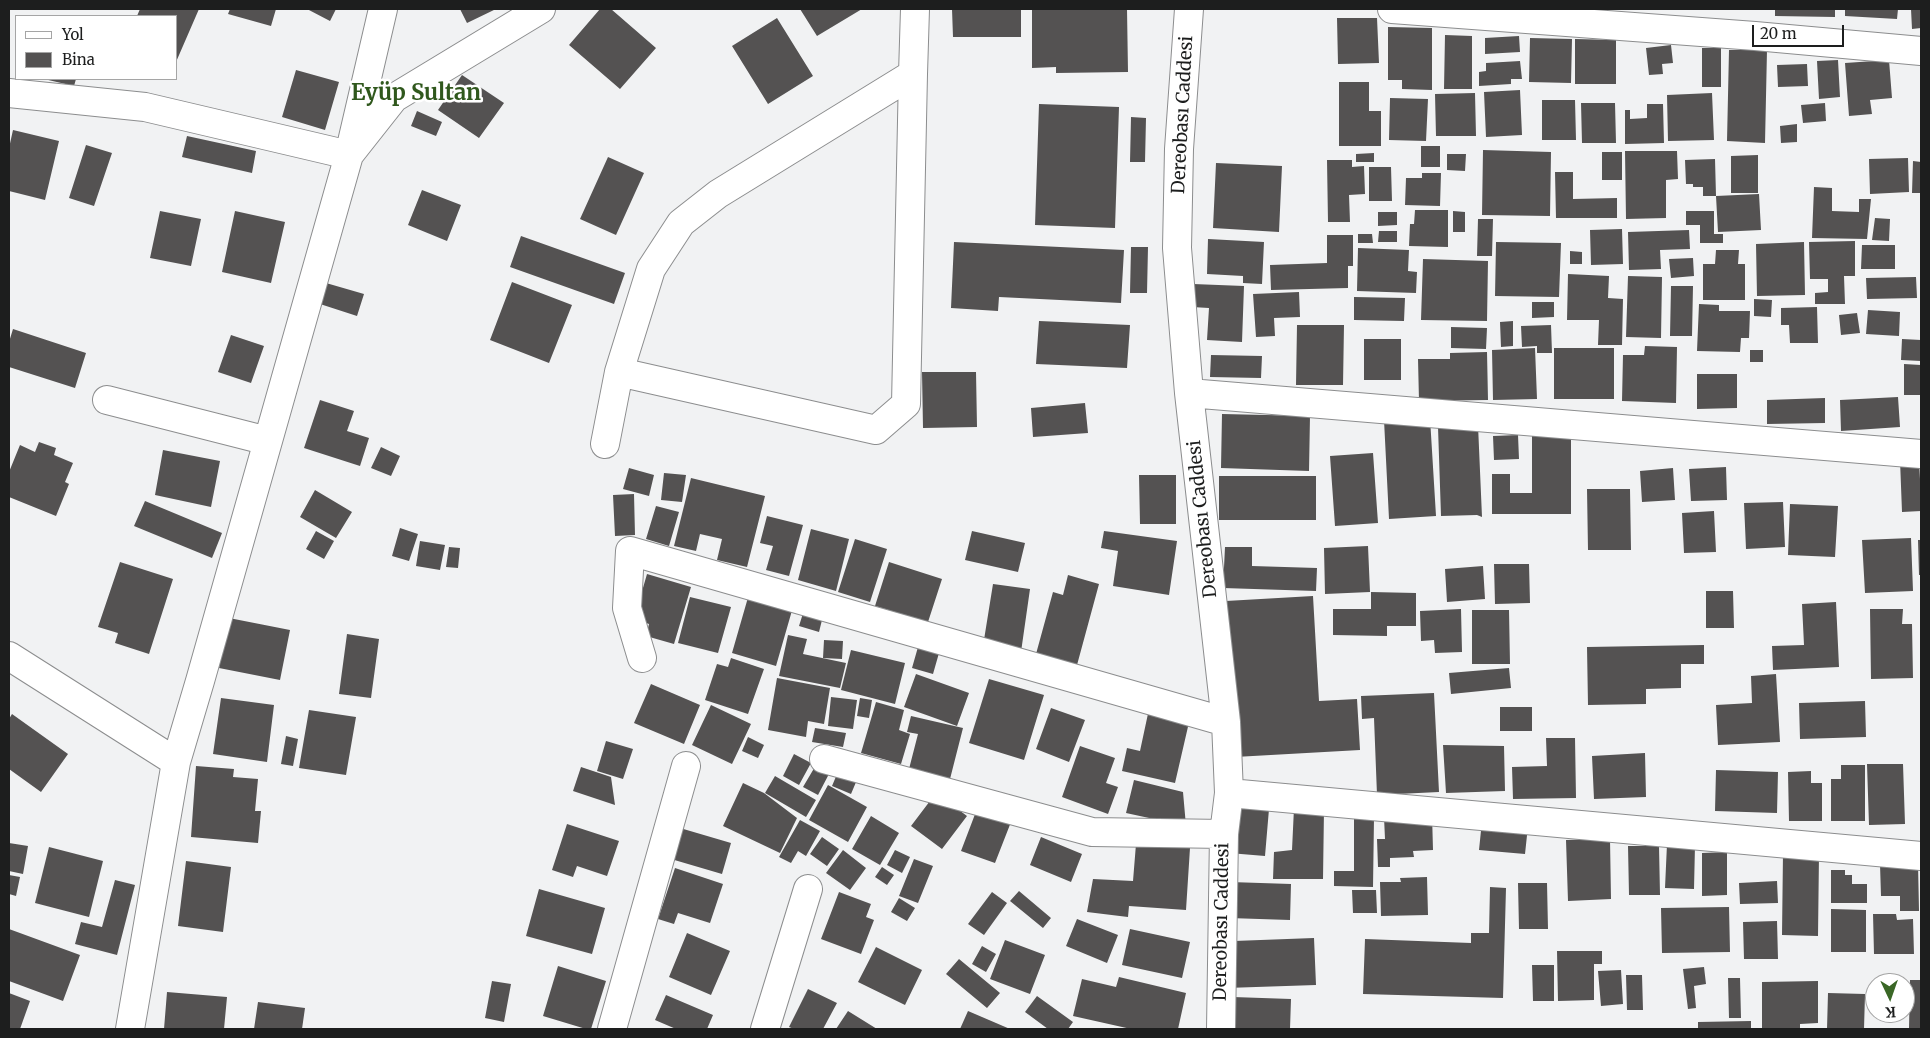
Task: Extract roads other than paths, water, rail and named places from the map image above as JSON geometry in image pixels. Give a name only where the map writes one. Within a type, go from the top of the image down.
[{"type":"street","points":[[130,1029],[176,762],[349,155],[383,9]]},
{"type":"street","points":[[349,155],[394,98],[541,9]]},
{"type":"street","points":[[619,372],[876,430],[906,404],[915,9]]},
{"type":"street","name":"Dereobası Caddesi","points":[[1189,9],[1179,149],[1177,248],[1189,393],[1226,722],[1229,793],[1224,834],[1221,1029]]},
{"type":"street","points":[[1392,9],[1755,36],[1921,51]]},
{"type":"street","points":[[605,444],[619,372],[651,269],[681,223],[718,194],[913,74]]},
{"type":"street","points":[[9,93],[145,107],[349,155]]},
{"type":"street","points":[[1189,393],[1921,454]]},
{"type":"street","points":[[107,400],[268,441]]},
{"type":"street","points":[[642,658],[627,608],[630,551],[1226,722]]},
{"type":"street","points":[[9,656],[176,762]]},
{"type":"street","points":[[824,759],[1092,832],[1224,834]]},
{"type":"street","points":[[612,1029],[686,766]]},
{"type":"street","points":[[1229,793],[1921,856]]},
{"type":"street","points":[[765,1029],[808,889]]},
{"type":"district","name":"Eyüp Sultan","points":[[416,94]]}]
